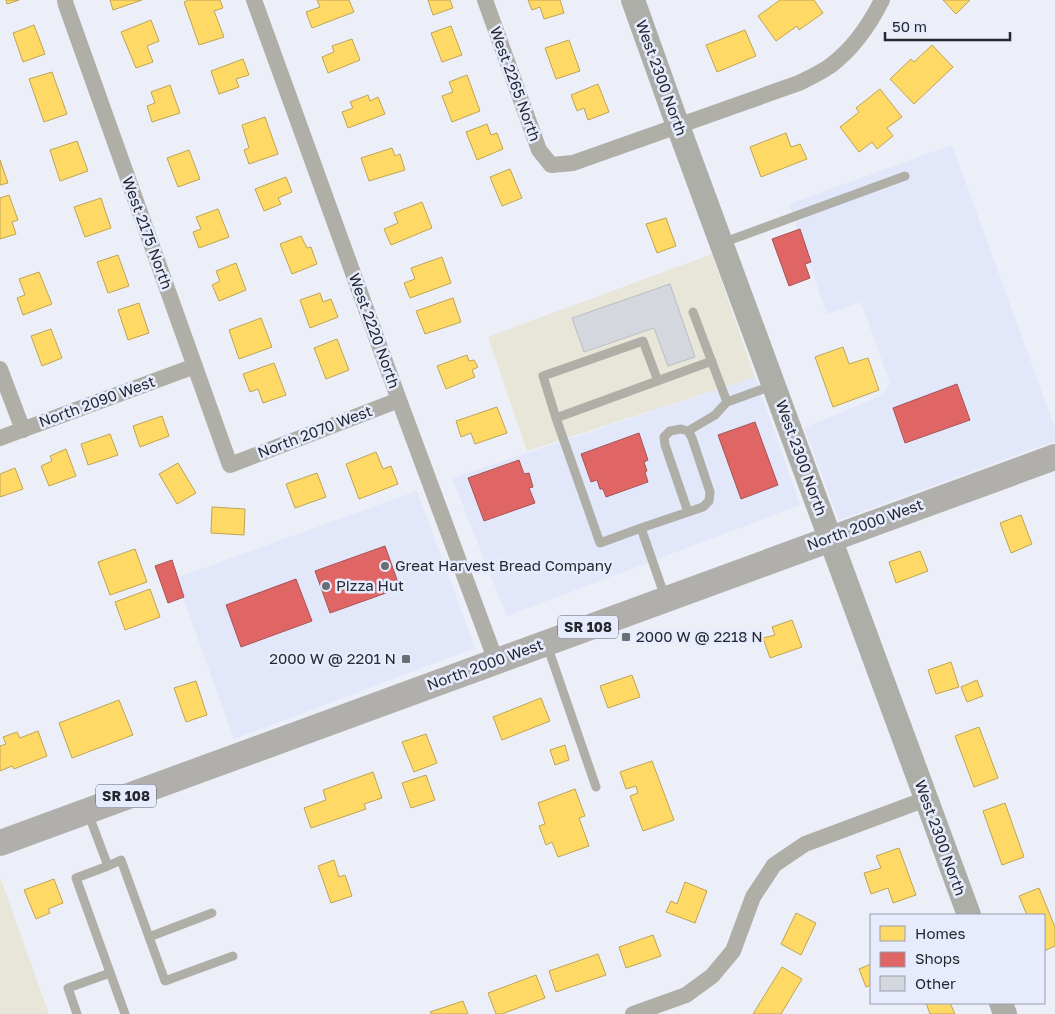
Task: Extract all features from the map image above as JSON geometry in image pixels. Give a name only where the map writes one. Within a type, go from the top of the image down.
[{"type":"main road","name":"North 2000 West","points":[[0,843],[1055,457]]},
{"type":"street","name":"West 2175 North","points":[[66,0],[66,5],[230,465]]},
{"type":"street","name":"West 2220 North","points":[[254,0],[496,661]]},
{"type":"street","name":"West 2265 North","points":[[485,0],[539,150],[551,165],[572,163],[678,126]]},
{"type":"street","name":"West 2300 North","points":[[633,0],[969,914]]},
{"type":"street","points":[[678,126],[799,84],[829,67],[852,46],[871,22],[882,0]]},
{"type":"street","name":"North 2090 West","points":[[0,438],[195,366]]},
{"type":"street","points":[[0,369],[23,430]]},
{"type":"street","name":"North 2070 West","points":[[230,465],[399,400]]},
{"type":"street","points":[[632,1014],[686,995],[712,976],[733,951],[753,897],[774,865],[805,844],[926,799]]},
{"type":"lane","points":[[721,243],[905,176]]},
{"type":"lane","points":[[693,312],[727,402]]},
{"type":"lane","points":[[658,381],[643,341],[543,376],[600,543],[703,507],[709,502],[710,492],[692,438],[688,431],[681,428],[670,431],[664,437],[688,512]]},
{"type":"lane","points":[[556,418],[712,361]]},
{"type":"lane","points":[[688,431],[715,414],[727,402],[774,385]]},
{"type":"lane","points":[[641,528],[666,598]]},
{"type":"lane","points":[[546,642],[596,787]]},
{"type":"lane","points":[[87,811],[108,866]]},
{"type":"lane","points":[[125,1014],[76,878],[121,860],[165,981],[232,956]]},
{"type":"lane","points":[[149,937],[212,913]]},
{"type":"lane","points":[[77,1014],[68,988],[110,973]]},
{"type":"shaded area","points":[[952,145],[1055,428],[1055,441],[839,520],[804,428],[883,395],[890,383],[861,302],[827,314],[789,204]]},
{"type":"shaded area","points":[[712,254],[755,377],[527,451],[488,337]]},
{"type":"shaded area","points":[[755,377],[800,505],[507,616],[452,478]]},
{"type":"shaded area","points":[[417,491],[475,648],[234,739],[176,578]]},
{"type":"shaded area","points":[[0,877],[49,1014],[0,1014]]},
{"type":"building: Homes","points":[[6,0],[19,0],[7,4]]},
{"type":"building: Homes","points":[[110,0],[142,0],[113,10]]},
{"type":"building: Homes","points":[[189,0],[220,0],[223,8],[214,11],[224,37],[199,45],[184,2]]},
{"type":"building: Homes","points":[[317,0],[349,0],[354,12],[312,28],[306,12],[320,7]]},
{"type":"building: Homes","points":[[428,0],[450,0],[453,8],[433,15]]},
{"type":"building: Homes","points":[[528,0],[560,0],[564,13],[544,19],[540,7],[532,10]]},
{"type":"building: Homes","points":[[780,0],[814,0],[823,13],[799,30],[797,26],[776,41],[758,16]]},
{"type":"building: Homes","points":[[943,0],[970,0],[956,14]]},
{"type":"building: Homes","points":[[151,20],[159,41],[147,46],[153,62],[136,68],[121,32]]},
{"type":"building: Homes","points":[[34,25],[45,54],[23,62],[13,33]]},
{"type":"building: Homes","points":[[451,26],[462,55],[442,62],[431,33]]},
{"type":"building: Homes","points":[[745,30],[756,56],[717,72],[706,45]]},
{"type":"building: Homes","points":[[352,39],[360,60],[328,73],[322,57],[334,52],[332,46]]},
{"type":"building: Homes","points":[[569,40],[580,71],[556,79],[545,48]]},
{"type":"building: Homes","points":[[932,45],[953,67],[914,104],[890,79],[911,59],[914,62]]},
{"type":"building: Homes","points":[[243,59],[249,75],[236,79],[239,87],[219,94],[211,71]]},
{"type":"building: Homes","points":[[52,72],[67,114],[44,122],[29,79]]},
{"type":"building: Homes","points":[[467,75],[480,111],[452,122],[442,96],[453,92],[449,82]]},
{"type":"building: Homes","points":[[598,84],[609,112],[588,120],[584,108],[577,111],[571,95]]},
{"type":"building: Homes","points":[[170,85],[180,113],[152,122],[147,106],[155,103],[151,92]]},
{"type":"building: Homes","points":[[880,89],[902,117],[887,128],[893,136],[877,149],[872,142],[859,152],[840,127],[859,112],[856,108]]},
{"type":"building: Homes","points":[[368,95],[370,101],[378,97],[385,114],[348,128],[342,112],[353,108],[350,102]]},
{"type":"building: Homes","points":[[265,117],[278,154],[249,164],[244,150],[249,148],[242,125]]},
{"type":"building: Homes","points":[[487,124],[491,135],[497,133],[503,149],[477,160],[466,132]]},
{"type":"building: Homes","points":[[786,133],[791,147],[800,144],[807,159],[761,177],[750,147]]},
{"type":"building: Homes","points":[[77,141],[88,171],[60,181],[50,150]]},
{"type":"building: Homes","points":[[392,148],[395,156],[400,154],[405,170],[369,181],[361,158]]},
{"type":"building: Homes","points":[[189,150],[200,179],[178,187],[167,158]]},
{"type":"building: Homes","points":[[0,160],[8,183],[0,185]]},
{"type":"building: Homes","points":[[510,169],[522,198],[502,206],[490,177]]},
{"type":"building: Homes","points":[[286,177],[292,192],[278,198],[281,204],[264,211],[255,189]]},
{"type":"building: Homes","points":[[9,195],[18,220],[12,222],[16,234],[0,239],[0,198]]},
{"type":"building: Homes","points":[[101,198],[111,228],[85,237],[74,207]]},
{"type":"building: Homes","points":[[422,202],[432,228],[391,245],[384,229],[398,223],[394,213]]},
{"type":"building: Homes","points":[[218,209],[229,237],[199,248],[193,232],[201,229],[196,217]]},
{"type":"building: Homes","points":[[666,218],[676,246],[657,253],[646,224]]},
{"type":"building: Homes","points":[[301,236],[307,248],[311,247],[317,264],[292,274],[280,244]]},
{"type":"building: Homes","points":[[118,255],[129,286],[108,293],[97,262]]},
{"type":"building: Homes","points":[[442,257],[451,283],[410,298],[404,283],[415,279],[411,268]]},
{"type":"building: Homes","points":[[236,263],[246,290],[219,301],[212,285],[220,281],[216,271]]},
{"type":"building: Homes","points":[[39,272],[52,304],[23,315],[17,298],[25,295],[19,279]]},
{"type":"building: Homes","points":[[320,293],[323,302],[331,299],[338,317],[310,328],[300,300]]},
{"type":"building: Homes","points":[[453,298],[461,322],[425,334],[416,311]]},
{"type":"building: Homes","points":[[139,303],[149,333],[128,340],[118,310]]},
{"type":"building: Homes","points":[[261,318],[272,347],[239,359],[229,330]]},
{"type":"building: Homes","points":[[51,329],[62,358],[42,366],[31,336]]},
{"type":"building: Homes","points":[[337,339],[349,370],[326,379],[314,348]]},
{"type":"building: Homes","points":[[843,347],[849,364],[868,358],[879,390],[833,407],[815,357]]},
{"type":"building: Homes","points":[[467,355],[469,361],[474,360],[478,367],[472,370],[475,377],[446,389],[437,366]]},
{"type":"building: Homes","points":[[274,363],[286,395],[263,403],[258,389],[250,392],[243,374]]},
{"type":"building: Homes","points":[[497,407],[507,433],[475,444],[471,433],[461,437],[456,421]]},
{"type":"building: Homes","points":[[162,416],[169,436],[140,447],[133,426]]},
{"type":"building: Homes","points":[[110,434],[118,455],[88,465],[81,444]]},
{"type":"building: Homes","points":[[66,449],[76,476],[49,486],[41,466],[52,461],[50,456]]},
{"type":"building: Homes","points":[[376,452],[383,469],[391,466],[398,484],[359,499],[346,464]]},
{"type":"building: Homes","points":[[178,463],[196,493],[177,504],[159,474]]},
{"type":"building: Homes","points":[[15,468],[23,489],[0,497],[0,474]]},
{"type":"building: Homes","points":[[317,473],[326,497],[295,508],[286,484]]},
{"type":"building: Homes","points":[[212,507],[245,509],[244,535],[211,533]]},
{"type":"building: Homes","points":[[1021,515],[1032,544],[1011,553],[1000,523]]},
{"type":"building: Homes","points":[[135,549],[147,582],[110,595],[98,562]]},
{"type":"building: Homes","points":[[920,551],[928,571],[896,583],[889,562]]},
{"type":"building: Homes","points":[[150,589],[160,617],[125,630],[115,602]]},
{"type":"building: Homes","points":[[792,620],[802,647],[770,658],[763,638],[775,635],[772,627]]},
{"type":"building: Homes","points":[[951,662],[959,687],[936,694],[928,670]]},
{"type":"building: Homes","points":[[632,675],[640,697],[608,708],[600,686]]},
{"type":"building: Homes","points":[[977,680],[983,696],[967,702],[961,687]]},
{"type":"building: Homes","points":[[196,681],[207,715],[186,722],[174,688]]},
{"type":"building: Homes","points":[[541,698],[550,721],[502,740],[493,717]]},
{"type":"building: Homes","points":[[119,700],[133,735],[72,758],[59,723]]},
{"type":"building: Homes","points":[[979,727],[998,778],[974,787],[955,736]]},
{"type":"building: Homes","points":[[38,731],[47,756],[14,769],[12,766],[0,771],[0,746],[6,744],[3,737],[17,732],[20,738]]},
{"type":"building: Homes","points":[[426,734],[437,763],[414,772],[402,742]]},
{"type":"building: Homes","points":[[565,745],[569,760],[555,765],[550,750]]},
{"type":"building: Homes","points":[[652,761],[674,820],[643,831],[630,796],[638,793],[636,786],[626,789],[620,772]]},
{"type":"building: Homes","points":[[373,772],[382,798],[364,804],[366,809],[311,828],[304,808],[326,800],[323,790]]},
{"type":"building: Homes","points":[[426,775],[435,800],[411,808],[402,783]]},
{"type":"building: Homes","points":[[575,789],[585,816],[579,818],[589,846],[558,857],[552,842],[546,845],[539,826],[545,824],[538,803]]},
{"type":"building: Homes","points":[[1005,803],[1024,857],[1002,865],[983,811]]},
{"type":"building: Homes","points":[[899,848],[916,895],[893,903],[888,888],[871,894],[864,873],[881,868],[876,856]]},
{"type":"building: Homes","points":[[334,860],[339,877],[345,875],[352,896],[331,903],[318,866]]},
{"type":"building: Homes","points":[[54,879],[63,903],[48,909],[50,913],[36,919],[24,890]]},
{"type":"building: Homes","points":[[685,882],[707,891],[695,923],[666,912],[671,901],[677,904]]},
{"type":"building: Homes","points":[[1039,888],[1055,927],[1055,946],[1045,951],[1045,914],[1027,914],[1019,896]]},
{"type":"building: Homes","points":[[796,913],[816,923],[801,955],[781,944]]},
{"type":"building: Homes","points":[[653,935],[661,956],[626,968],[619,947]]},
{"type":"building: Homes","points":[[598,954],[606,975],[556,992],[549,971]]},
{"type":"building: Homes","points":[[870,964],[870,985],[866,987],[859,969]]},
{"type":"building: Homes","points":[[782,967],[802,979],[781,1014],[753,1014]]},
{"type":"building: Homes","points":[[536,975],[545,998],[502,1014],[496,1014],[488,993]]},
{"type":"building: Homes","points":[[463,1001],[468,1014],[431,1014],[430,1012]]},
{"type":"building: Homes","points":[[926,1004],[950,1004],[955,1014],[930,1014]]},
{"type":"building: Shops","points":[[800,229],[811,262],[805,264],[810,278],[789,286],[772,239]]},
{"type":"building: Shops","points":[[957,384],[970,420],[905,443],[893,408]]},
{"type":"building: Shops","points":[[755,422],[778,485],[741,499],[718,435]]},
{"type":"building: Shops","points":[[639,433],[648,460],[644,462],[648,482],[606,497],[603,489],[600,489],[597,480],[591,482],[581,454]]},
{"type":"building: Shops","points":[[519,460],[524,474],[529,473],[533,487],[529,488],[535,503],[484,521],[468,478]]},
{"type":"building: Shops","points":[[385,546],[400,588],[330,613],[315,571]]},
{"type":"building: Shops","points":[[172,560],[184,597],[168,603],[155,566]]},
{"type":"building: Shops","points":[[296,579],[312,621],[241,647],[226,605]]},
{"type":"building: Other","points":[[670,284],[695,357],[668,366],[654,328],[584,352],[572,318]]},
{"type":"place","name":"Great Harvest Bread Company","points":[[385,566]]},
{"type":"place","name":"Pizza Hut","points":[[326,586]]},
{"type":"place","name":"2000 W @ 2218 N","points":[[626,637]]},
{"type":"place","name":"2000 W @ 2201 N","points":[[406,659]]}]
